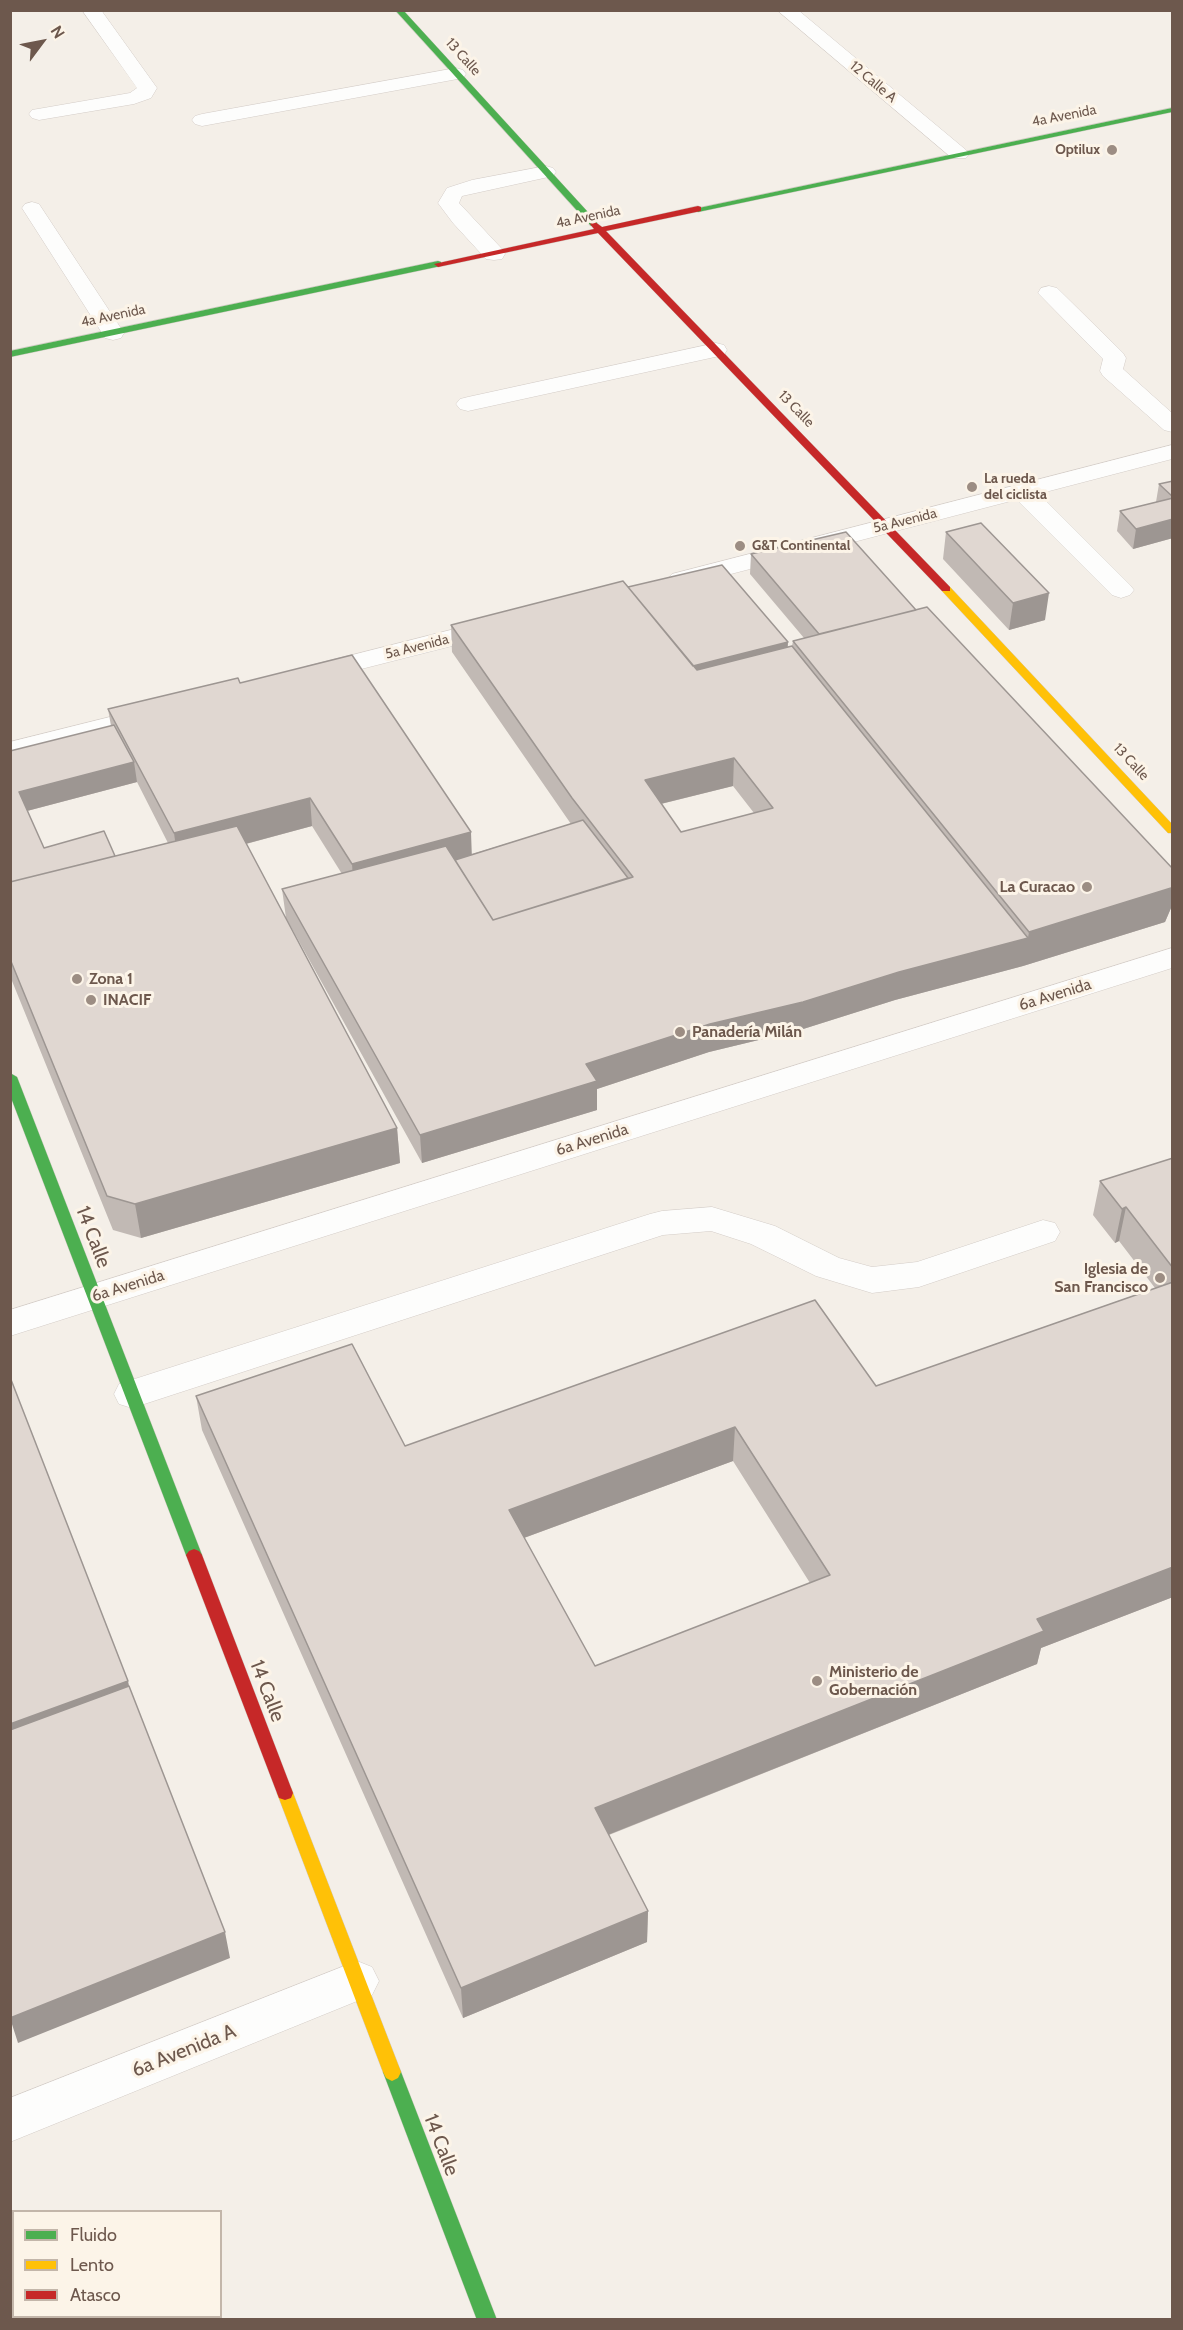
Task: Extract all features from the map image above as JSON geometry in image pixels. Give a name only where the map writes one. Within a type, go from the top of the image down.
[{"type":"street","points":[[39,114],[134,98],[144,94],[147,88],[91,10]]},
{"type":"street","name":"13 Calle","points":[[398,10],[600,231],[887,526],[1173,830]]},
{"type":"street","name":"12 Calle A","points":[[786,10],[959,154]]},
{"type":"street","points":[[202,120],[456,74]]},
{"type":"street","name":"4a Avenida","points":[[10,354],[1173,110]]},
{"type":"street","points":[[494,254],[460,219],[448,203],[454,192],[472,186],[546,172]]},
{"type":"street","points":[[32,208],[113,333]]},
{"type":"street","points":[[1049,293],[1115,358],[1112,371],[1173,425]]},
{"type":"street","points":[[468,404],[716,350]]},
{"type":"street","name":"5a Avenida","points":[[659,584],[1173,452]]},
{"type":"street","points":[[1022,491],[1121,590]]},
{"type":"street","name":"5a Avenida","points":[[289,680],[520,620]]},
{"type":"street","points":[[10,751],[173,710]]},
{"type":"street","name":"6a Avenida","points":[[10,1323],[1173,958]]},
{"type":"street","name":"14 Calle","points":[[10,1077],[487,2319]]},
{"type":"street","points":[[132,1394],[662,1222],[712,1219],[763,1235],[828,1267],[872,1280],[919,1274],[1043,1232]]},
{"type":"street","name":"6a Avenida A","points":[[11,2119],[357,1981]]},
{"type":"building","points":[[1173,481],[1173,497],[1159,484]]},
{"type":"building","points":[[1173,498],[1173,519],[1136,529],[1120,511]]},
{"type":"building","points":[[981,523],[1049,593],[1013,603],[946,532]]},
{"type":"building","points":[[846,532],[916,610],[819,634],[751,554]]},
{"type":"building","points":[[722,565],[788,642],[693,666],[628,587]]},
{"type":"building","points":[[623,581],[697,670],[792,646],[1028,938],[899,972],[803,1002],[710,1024],[586,1064],[597,1081],[420,1135],[282,889],[446,846],[493,920],[633,877],[572,798],[451,625]],"holes":[[[734,758],[773,808],[681,832],[645,780]]]},
{"type":"building","points":[[927,607],[1173,869],[1171,888],[1029,932],[793,641]]},
{"type":"building","points":[[352,655],[471,832],[352,864],[310,798],[174,833],[108,709],[238,678],[240,683]]},
{"type":"building","points":[[114,725],[134,762],[19,792],[44,848],[104,831],[115,856],[10,882],[10,751]]},
{"type":"building","points":[[583,820],[628,878],[493,920],[455,860]]},
{"type":"building","points":[[237,826],[397,1128],[135,1204],[107,1196],[10,959],[10,882]]},
{"type":"building","points":[[1173,1158],[1173,1268],[1126,1207],[1122,1209],[1100,1181]]},
{"type":"building","name":"Ministerio de Gobernación","points":[[1173,1282],[1173,1567],[1037,1619],[1044,1631],[595,1808],[648,1911],[461,1988],[196,1396],[352,1344],[405,1446],[815,1300],[876,1386]],"holes":[[[735,1427],[830,1575],[595,1666],[509,1510]]]},
{"type":"building","points":[[10,1377],[128,1681],[10,1724]]},
{"type":"building","points":[[129,1686],[225,1932],[10,2018],[10,1730]]},
{"type":"traffic: fast","points":[[398,10],[594,224]]},
{"type":"traffic: fast","points":[[698,209],[1172,110]]},
{"type":"traffic: fast","points":[[10,354],[438,264]]},
{"type":"traffic: fast","points":[[10,1077],[194,1555]]},
{"type":"traffic: fast","points":[[392,2072],[487,2320]]},
{"type":"traffic: slow","points":[[946,589],[1172,830]]},
{"type":"traffic: slow","points":[[285,1793],[392,2072]]},
{"type":"traffic: jam","points":[[438,264],[698,209]]},
{"type":"traffic: jam","points":[[594,224],[946,589]]},
{"type":"traffic: jam","points":[[194,1555],[285,1793]]},
{"type":"place","name":"Optilux","points":[[1112,150]]},
{"type":"place","name":"La rueda del ciclista","points":[[972,487]]},
{"type":"place","name":"G&T Continental","points":[[740,546]]},
{"type":"place","name":"La Curacao","points":[[1087,887]]},
{"type":"place","name":"Zona 1","points":[[77,979]]},
{"type":"place","name":"INACIF","points":[[91,1000]]},
{"type":"place","name":"Panadería Milán","points":[[680,1032]]},
{"type":"place","name":"Iglesia de San Francisco","points":[[1160,1278]]},
{"type":"place","name":"Ministerio de Gobernación","points":[[817,1681]]}]
